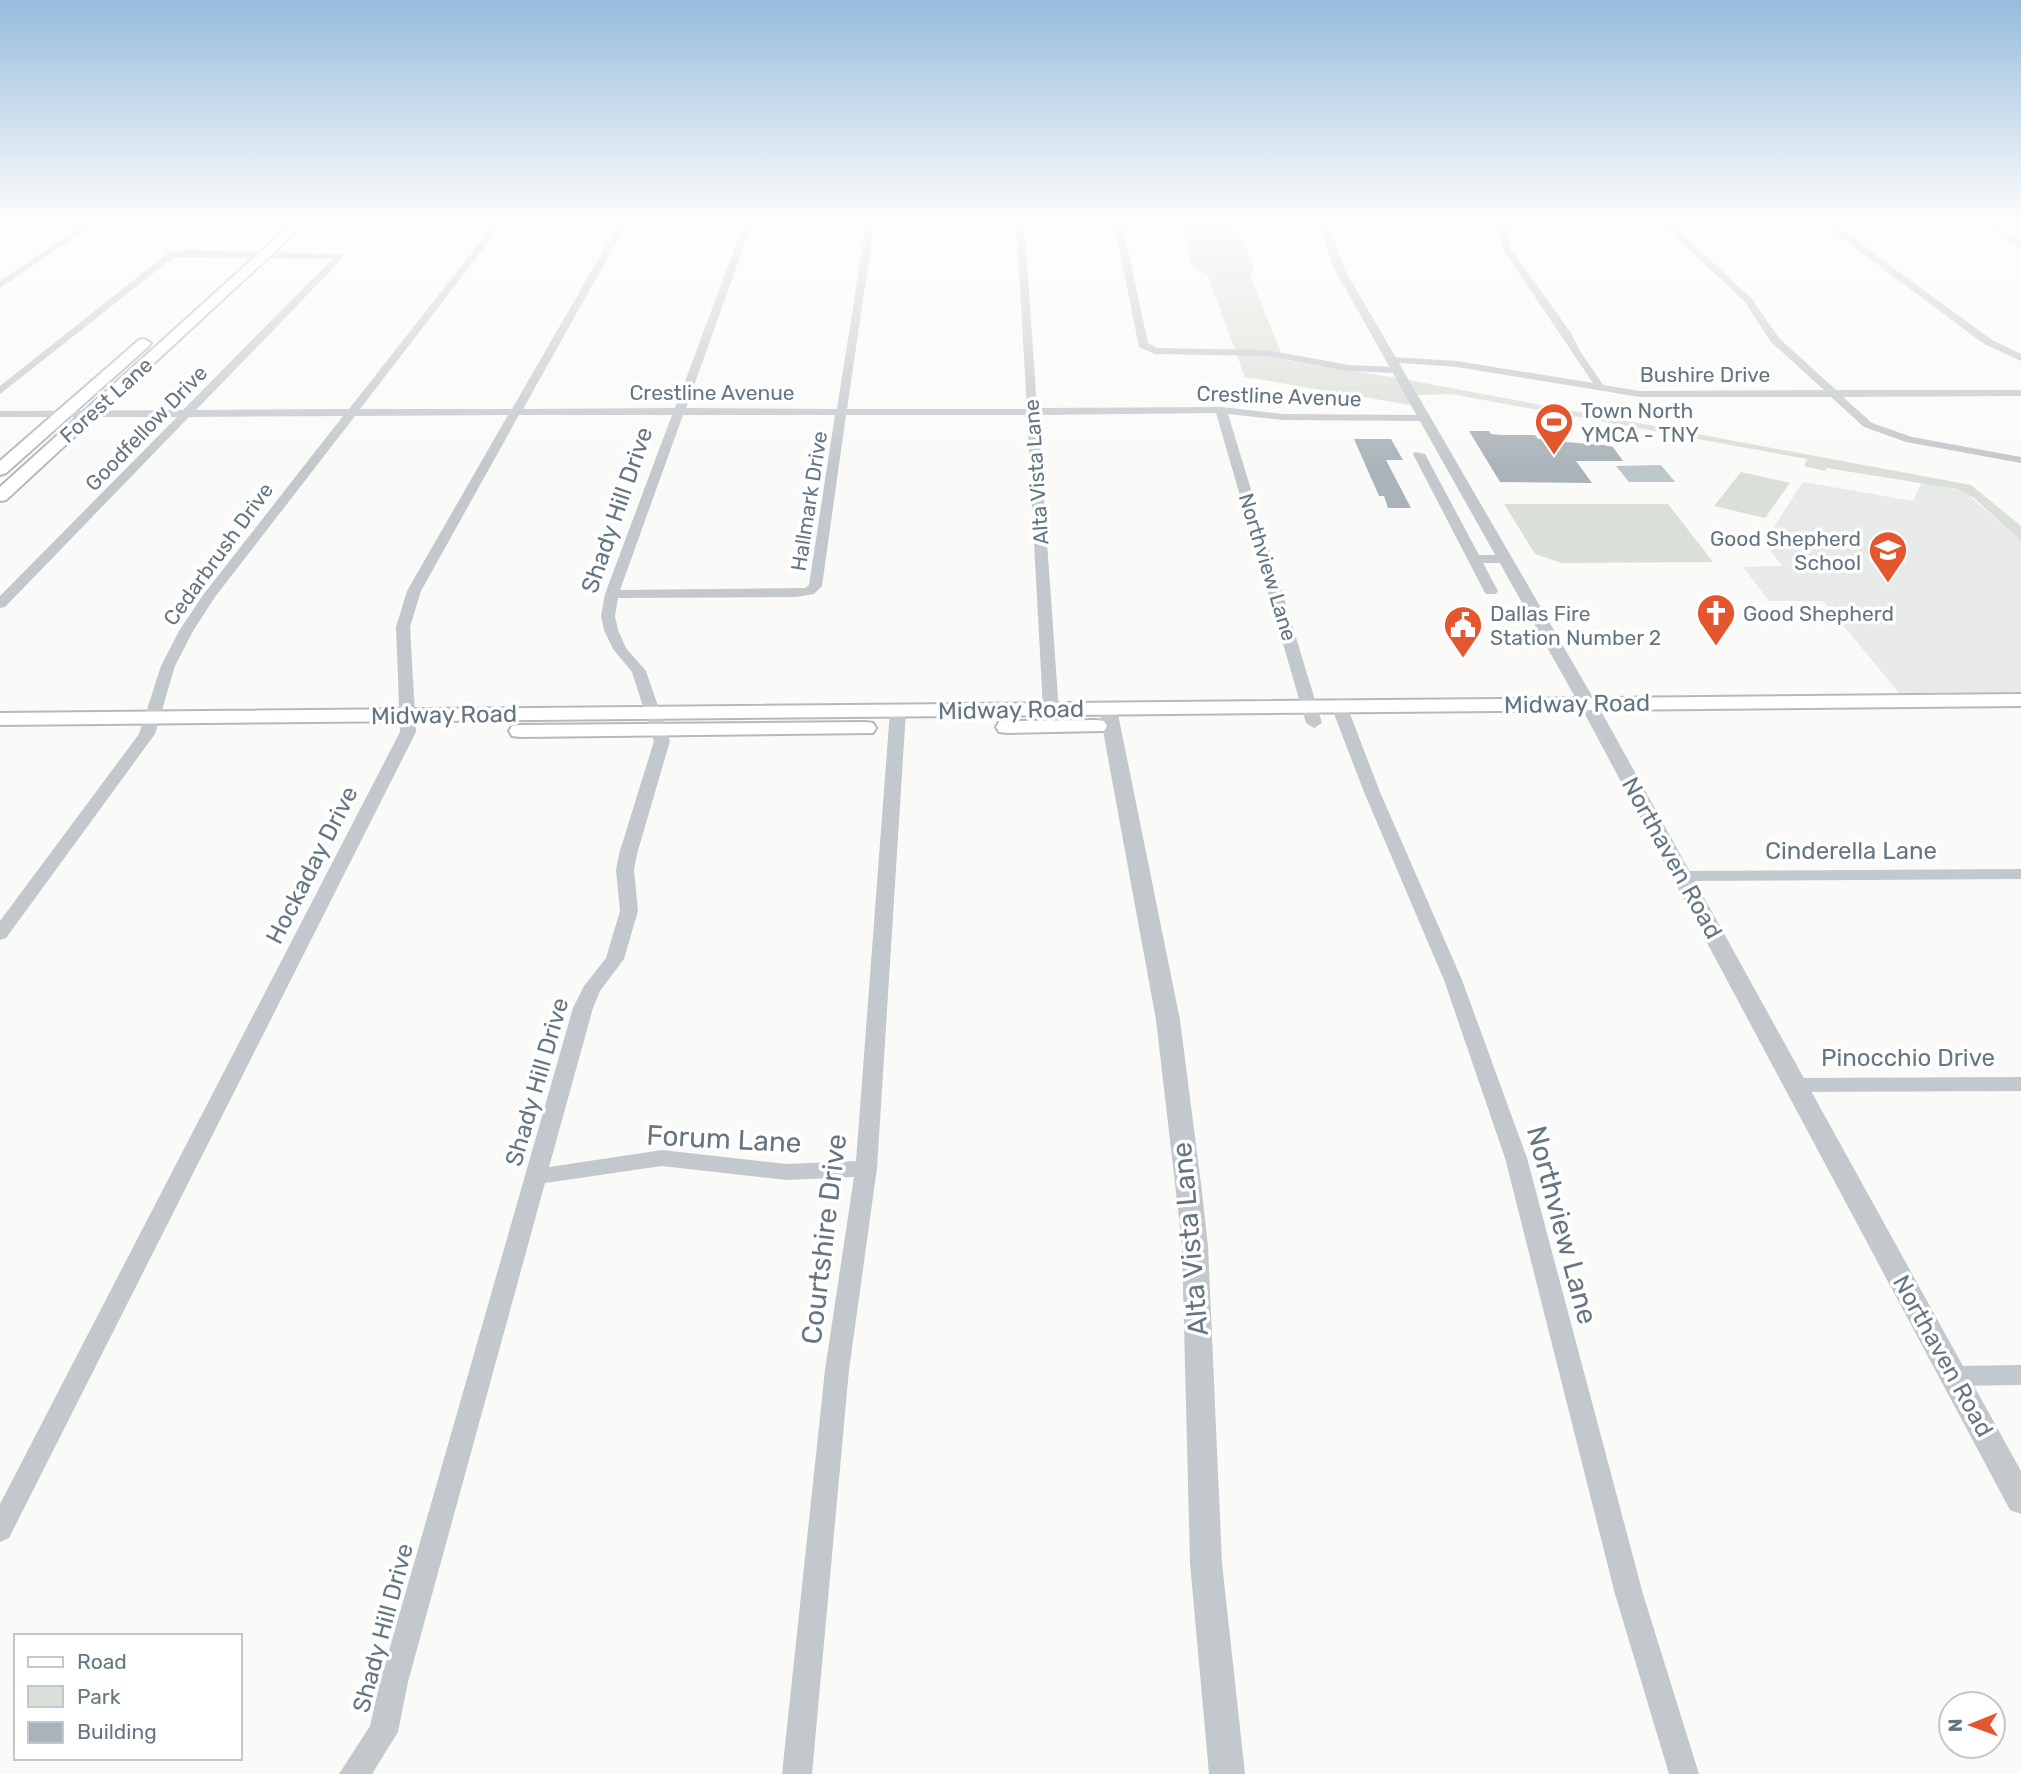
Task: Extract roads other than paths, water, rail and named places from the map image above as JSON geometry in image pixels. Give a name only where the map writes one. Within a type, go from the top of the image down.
[{"type":"main road","name":"Forest Lane","points":[[0,496],[90,414],[207,301]]},
{"type":"main road","name":"Forest Lane","points":[[0,470],[160,328]]},
{"type":"main road","name":"Midway Road","points":[[0,734],[149,726],[1592,712],[2021,700]]},
{"type":"main road","name":"Midway Road","points":[[1592,712],[2021,715]]},
{"type":"main road","name":"Midway Road","points":[[0,719],[149,726]]},
{"type":"street","points":[[0,391],[113,301]]},
{"type":"street","name":"Goodfellow Drive","points":[[0,604],[298,301]]},
{"type":"street","name":"Cedarbrush Drive","points":[[0,933],[149,726],[168,666],[192,622],[438,301]]},
{"type":"street","name":"Hockaday Drive","points":[[0,1530],[407,723],[403,627],[414,591],[579,301]]},
{"type":"street","name":"Shady Hill Drive","points":[[354,1774],[383,1732],[397,1669],[583,1008],[592,990],[615,959],[629,911],[625,870],[662,741],[639,671],[621,649],[611,630],[608,616],[612,594],[720,301]]},
{"type":"street","name":"Hallmark Drive","points":[[612,594],[796,593],[809,591],[815,586],[859,301]]},
{"type":"street","name":"Alta Vista Lane","points":[[1025,301],[1051,718]]},
{"type":"street","name":"Bushire Drive","points":[[1134,301],[1143,345],[1166,352],[1266,353],[1349,368],[1437,361],[1640,394],[2021,393]]},
{"type":"street","name":"Northaven Road","points":[[1358,301],[1592,712],[2021,1500]]},
{"type":"street","points":[[1543,301],[1569,338],[1575,352],[1598,382],[1597,388]]},
{"type":"street","points":[[1749,301],[1775,340],[1868,425],[1895,437],[2021,460]]},
{"type":"street","points":[[1932,301],[1988,342],[2021,358]]},
{"type":"street","name":"Crestline Avenue","points":[[0,414],[679,411],[1032,413],[1221,410],[1283,417],[1424,418]]},
{"type":"street","name":"Northview Lane","points":[[1221,410],[1312,715]]},
{"type":"street","points":[[1419,454],[1491,591]]},
{"type":"street","points":[[1428,471],[1454,471]]},
{"type":"street","points":[[1475,559],[1504,559]]},
{"type":"street","name":"Northview Lane","points":[[1342,715],[1453,980],[1516,1158],[1629,1594],[1684,1774]]},
{"type":"street","name":"Alta Vista Lane","points":[[1108,717],[1168,1020],[1191,1205],[1195,1246],[1206,1563],[1227,1774]]},
{"type":"street","name":"Courtshire Drive","points":[[797,1774],[837,1370],[866,1168],[897,719]]},
{"type":"street","name":"Cinderella Lane","points":[[1681,876],[2021,874]]},
{"type":"street","name":"Pinocchio Drive","points":[[1795,1085],[2021,1084]]},
{"type":"street","name":"Forum Lane","points":[[537,1176],[662,1158],[787,1172],[830,1172],[866,1168]]},
{"type":"street","points":[[1954,1376],[2021,1375]]},
{"type":"place","name":"Town North YMCA - TNY","points":[[1554,456]]},
{"type":"place","name":"Good Shepherd School","points":[[1888,584]]},
{"type":"place","name":"Good Shepherd","points":[[1716,647]]},
{"type":"place","name":"Dallas Fire Station Number 2","points":[[1463,659]]}]
